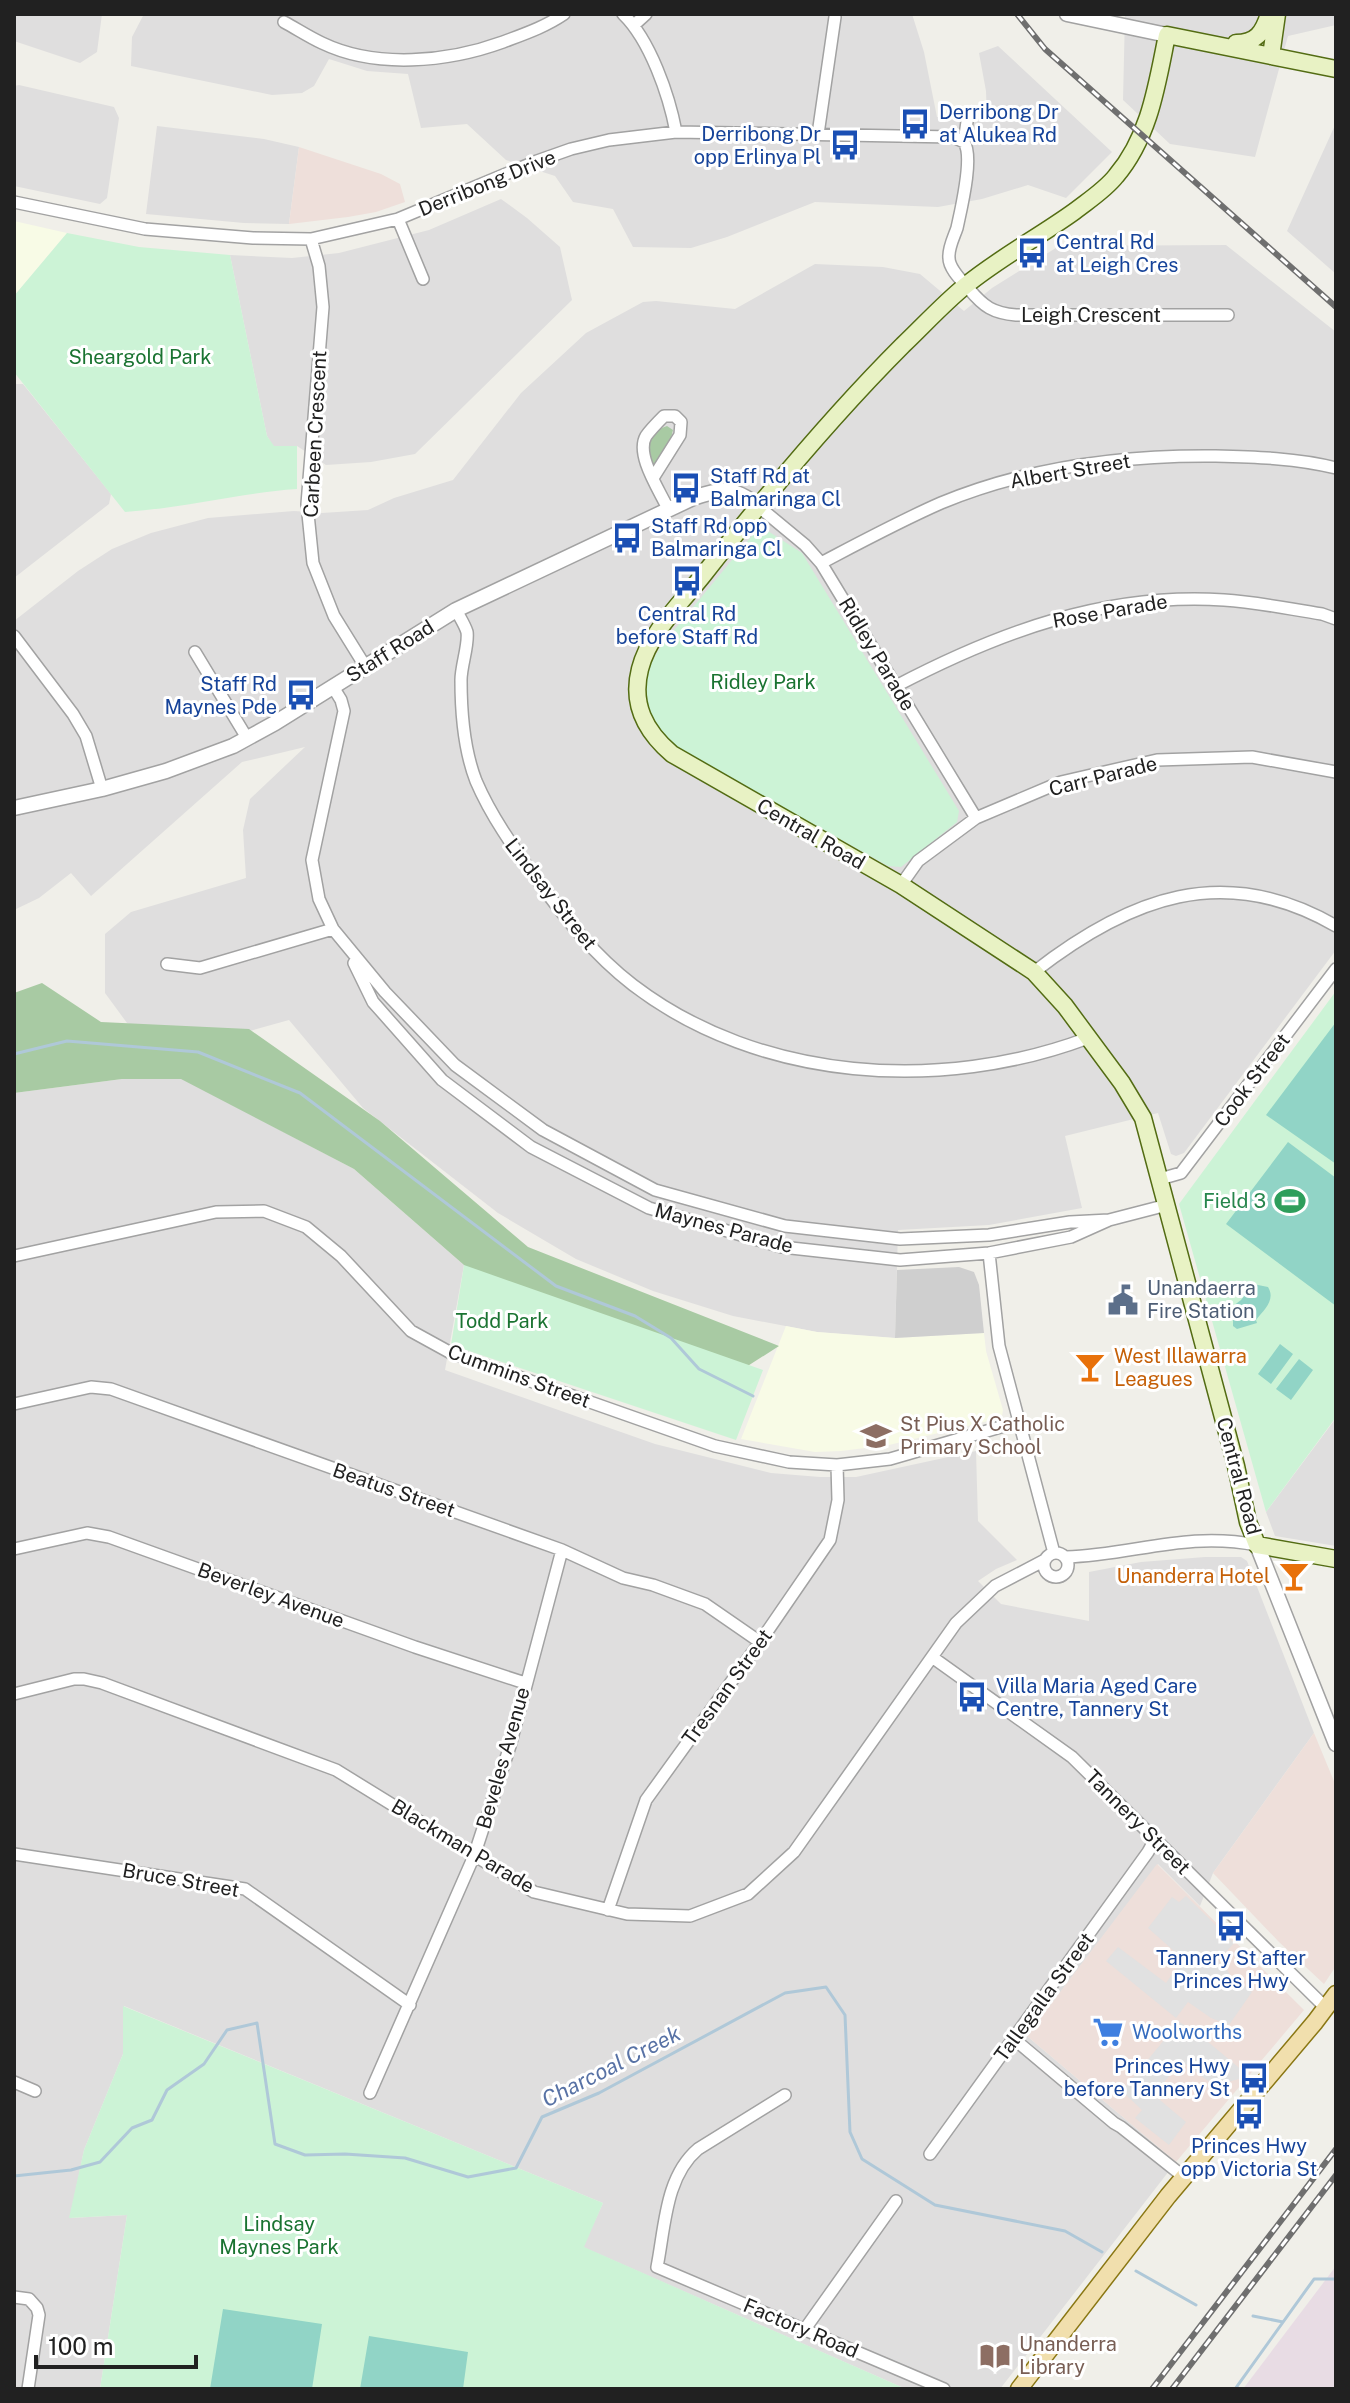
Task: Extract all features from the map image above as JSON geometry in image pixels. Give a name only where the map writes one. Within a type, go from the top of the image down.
[{"type":"main road","points":[[1199,41],[1254,41],[1269,14]]},
{"type":"main road","points":[[1271,56],[1277,14]]},
{"type":"main road","points":[[1167,35],[1336,69]]},
{"type":"main road","name":"Central Road","points":[[1167,35],[1145,128],[1119,173],[1089,201],[965,286],[849,399],[758,506],[659,631],[639,670],[638,689],[642,719],[658,742],[672,754],[901,885],[1034,972],[1057,995],[1122,1083],[1143,1118],[1236,1466],[1248,1522],[1257,1545]]},
{"type":"main road","points":[[1257,1545],[1335,1557]]},
{"type":"main road","points":[[1019,2389],[1184,2177],[1336,1994]]},
{"type":"street","points":[[284,22],[324,45],[371,57],[423,60],[473,53],[547,26],[564,14]]},
{"type":"street","points":[[623,14],[634,25],[671,103],[676,132]]},
{"type":"street","points":[[634,25],[646,14]]},
{"type":"street","points":[[1067,14],[1167,35]]},
{"type":"street","points":[[818,134],[835,17]]},
{"type":"street","points":[[965,286],[950,265],[949,257],[967,169],[967,146],[964,142],[968,115]]},
{"type":"street","name":"Derribong Drive","points":[[14,202],[145,229],[253,238],[311,239],[398,219],[571,149],[609,140],[676,132],[953,137],[964,142]]},
{"type":"street","points":[[398,219],[423,279]]},
{"type":"street","name":"Carbeen Crescent","points":[[311,239],[319,266],[323,307],[307,504],[313,563],[334,616],[365,666]]},
{"type":"street","name":"Leigh Crescent","points":[[965,286],[998,314],[1228,315]]},
{"type":"street","points":[[653,478],[680,435],[681,422],[675,416],[664,416],[644,440],[645,461],[653,478],[668,509]]},
{"type":"street","name":"Albert Street","points":[[821,563],[944,502],[1022,477],[1105,460],[1174,456],[1255,457],[1336,468]]},
{"type":"street","name":"Staff Road","points":[[14,808],[166,771],[247,738],[456,610],[707,493],[726,490],[741,493],[758,506]]},
{"type":"street","name":"Ridley Parade","points":[[758,506],[805,545],[821,563],[976,818]]},
{"type":"street","name":"Rose Parade","points":[[896,686],[988,641],[1026,628],[1065,616],[1157,600],[1225,600],[1322,614],[1336,619]]},
{"type":"street","name":"Lindsay Street","points":[[456,610],[467,632],[461,678],[468,751],[475,779],[505,836],[569,923],[595,952],[634,986],[689,1021],[744,1044],[791,1058],[852,1067],[922,1072],[973,1068],[1023,1059],[1088,1038]]},
{"type":"street","points":[[14,636],[86,736],[102,789]]},
{"type":"street","points":[[195,652],[247,738]]},
{"type":"street","name":"Maynes Parade","points":[[333,687],[344,711],[312,860],[319,899],[333,929],[385,992],[455,1065],[543,1130],[655,1190],[785,1226],[900,1239],[989,1235],[1070,1222],[1109,1220]]},
{"type":"street","name":"Carr Parade","points":[[901,885],[918,861],[976,818],[1061,782],[1157,760],[1252,757],[1336,772]]},
{"type":"street","points":[[1034,972],[1110,922],[1145,906],[1185,895],[1238,892],[1271,898],[1336,926]]},
{"type":"street","points":[[167,964],[200,968],[333,929]]},
{"type":"street","name":"Maynes Parade","points":[[344,945],[373,1002],[442,1080],[531,1147],[649,1208],[782,1247],[900,1260],[989,1253],[1071,1237],[1109,1220],[1167,1205]]},
{"type":"street","name":"Cook Street","points":[[1160,1179],[1181,1173],[1336,969]]},
{"type":"street","name":"Cummins Street","points":[[14,1256],[216,1212],[264,1211],[306,1227],[341,1256],[411,1331],[451,1353],[715,1446],[789,1462],[837,1465],[890,1459],[1018,1422]]},
{"type":"street","points":[[989,1253],[999,1346],[1048,1561],[1054,1577],[1066,1572],[1067,1562],[1060,1553],[1048,1561]]},
{"type":"street","name":"Beatus Street","points":[[14,1404],[91,1387],[111,1389],[562,1550],[623,1578],[705,1604],[760,1642]]},
{"type":"street","name":"Tresnan Street","points":[[608,1910],[642,1806],[830,1540],[838,1500],[837,1465]]},
{"type":"street","name":"Beverley Avenue","points":[[14,1549],[87,1533],[109,1537],[415,1647],[525,1683]]},
{"type":"street","points":[[1067,1562],[1147,1546],[1201,1540],[1257,1545]]},
{"type":"street","name":"Central Road","points":[[1257,1545],[1336,1744]]},
{"type":"street","name":"Beveles Avenue","points":[[370,2093],[474,1856],[510,1746],[562,1550]]},
{"type":"street","name":"Blackman Parade","points":[[14,1694],[74,1679],[102,1683],[336,1770],[534,1892],[627,1914],[690,1916],[753,1891],[794,1852],[965,1613],[995,1586],[1048,1561]]},
{"type":"street","name":"Tannery Street","points":[[932,1657],[1072,1757],[1326,2008]]},
{"type":"street","name":"Tallegalla Street","points":[[930,2154],[1155,1839]]},
{"type":"street","name":"Bruce Street","points":[[14,1854],[245,1889],[410,2005]]},
{"type":"street","points":[[1014,2039],[1184,2177]]},
{"type":"street","points":[[14,2082],[35,2091]]},
{"type":"street","name":"Factory Road","points":[[785,2095],[687,2159],[673,2186],[657,2267],[944,2389]]},
{"type":"street","points":[[805,2329],[896,2201]]},
{"type":"street","points":[[14,2297],[29,2299],[39,2315],[28,2389]]},
{"type":"shaded area","points":[[14,14],[102,14],[97,52],[80,63],[14,41]]},
{"type":"shaded area","points":[[144,14],[912,14],[924,52],[937,117],[987,119],[979,53],[998,46],[1112,152],[1066,198],[1028,185],[982,199],[938,207],[815,202],[691,248],[633,247],[613,209],[573,202],[555,176],[506,160],[467,124],[421,128],[408,74],[367,71],[329,59],[314,86],[302,93],[272,95],[131,66],[132,37]]},
{"type":"shaded area","points":[[1125,14],[1336,14],[1336,25],[1288,36],[1255,157],[1170,144],[1123,100]]},
{"type":"shaded area","points":[[14,86],[114,107],[119,118],[107,198],[100,204],[14,186]]},
{"type":"shaded area","points":[[1336,123],[1336,274],[1287,231]]},
{"type":"shaded area","points":[[157,126],[264,139],[299,147],[289,224],[146,214]]},
{"type":"shaded area","points":[[299,147],[381,174],[400,184],[405,202],[376,212],[289,224]]},
{"type":"shaded area","points":[[501,199],[560,247],[572,300],[415,454],[371,462],[326,465],[297,446],[273,446],[267,436],[230,255],[292,258],[339,253],[429,230]]},
{"type":"shaded area","points":[[14,221],[67,233],[14,296]]},
{"type":"shaded area","points":[[1226,245],[1336,332],[1336,950],[1184,1153],[1171,1154],[1158,1113],[1065,1136],[1082,1208],[989,1225],[898,1230],[895,1338],[817,1332],[733,1316],[653,1291],[576,1259],[498,1213],[363,1108],[289,1020],[218,1040],[179,1042],[127,1023],[105,993],[105,934],[131,912],[246,878],[243,830],[250,799],[305,747],[242,762],[91,896],[71,873],[39,898],[14,910],[14,621],[78,571],[112,549],[151,533],[208,518],[294,511],[368,510],[394,498],[453,480],[521,393],[586,333],[643,302],[735,309],[815,264],[883,267],[920,274],[964,311],[992,288],[1059,246]]},
{"type":"shaded area","points":[[14,384],[23,384],[111,494],[109,504],[14,578]]},
{"type":"shaded area","points":[[1336,1022],[1336,1164],[1266,1115]]},
{"type":"shaded area","points":[[181,1078],[354,1169],[464,1265],[445,1370],[655,1444],[771,1473],[856,1477],[976,1451],[978,1521],[1017,1560],[978,1581],[1001,1604],[1089,1621],[1089,1572],[1141,1562],[1205,1557],[1241,1557],[1247,1561],[1314,1733],[1213,1873],[1200,1906],[1158,1864],[1027,2036],[1176,2162],[1000,2389],[906,2389],[583,2247],[603,2203],[124,2006],[123,2054],[84,2150],[70,2218],[127,2215],[100,2389],[14,2389],[14,1093],[122,1079]]},
{"type":"shaded area","name":"Field 3","points":[[1288,1142],[1336,1178],[1336,1306],[1226,1224]]},
{"type":"shaded area","points":[[959,1267],[974,1272],[979,1285],[984,1333],[895,1338],[897,1270]]},
{"type":"shaded area","points":[[1253,1284],[1268,1287],[1270,1301],[1257,1323],[1237,1329],[1233,1326],[1233,1306]]},
{"type":"shaded area","points":[[786,1326],[817,1332],[895,1338],[984,1333],[1002,1416],[889,1445],[841,1451],[815,1452],[741,1439]]},
{"type":"shaded area","points":[[1280,1344],[1293,1354],[1271,1384],[1258,1374]]},
{"type":"shaded area","points":[[1299,1359],[1313,1370],[1291,1400],[1276,1389]]},
{"type":"shaded area","points":[[1336,1418],[1336,1546],[1275,1536],[1266,1512]]},
{"type":"shaded area","points":[[1314,1733],[1336,1786],[1336,1966],[1324,1984],[1213,1873]]},
{"type":"shaded area","points":[[1157,1864],[1304,2010],[1176,2162],[1027,2036]]},
{"type":"shaded area","points":[[1186,1896],[1234,1943],[1218,1961],[1252,1992],[1229,2025],[1211,2018],[1188,2002],[1176,2018],[1106,1961],[1118,1947],[1166,1983],[1183,1959],[1148,1928],[1172,1897],[1179,1902]]},
{"type":"shaded area","points":[[1179,2022],[1195,2031],[1244,2072],[1239,2079],[1224,2083],[1219,2089],[1181,2061],[1154,2095],[1186,2122],[1169,2145],[1135,2118],[1142,2110],[1122,2091]]},
{"type":"shaded area","points":[[1336,2266],[1336,2389],[1243,2389]]},
{"type":"shaded area","points":[[223,2309],[322,2324],[312,2389],[210,2389]]},
{"type":"shaded area","points":[[369,2336],[468,2352],[463,2389],[360,2389]]},
{"type":"green space","name":"Sheargold Park","points":[[67,233],[139,247],[230,255],[267,436],[274,446],[297,446],[297,489],[125,512],[14,372],[14,296]]},
{"type":"green space","points":[[667,426],[673,430],[670,442],[653,469],[649,456],[650,443],[655,433]]},
{"type":"green space","name":"Ridley Park","points":[[760,526],[802,553],[959,811],[957,822],[901,867],[888,866],[677,748],[649,716],[645,674],[661,646]]},
{"type":"green space","points":[[42,983],[101,1022],[249,1029],[380,1121],[528,1247],[779,1346],[704,1394],[504,1347],[464,1265],[354,1169],[181,1079],[122,1079],[14,1093],[14,993]]},
{"type":"green space","points":[[1336,991],[1336,1417],[1266,1512],[1179,1204]]},
{"type":"green space","name":"Todd Park","points":[[464,1265],[763,1370],[736,1440],[451,1345]]},
{"type":"green space","name":"Lindsay Maynes Park","points":[[123,2006],[603,2203],[584,2247],[906,2389],[100,2389],[127,2215],[69,2218],[84,2150],[123,2054]]},
{"type":"waterway","points":[[14,1054],[67,1041],[198,1052],[300,1093],[556,1286],[635,1316],[671,1338],[699,1369],[753,1396]]},
{"type":"waterway","name":"Charcoal Creek","points":[[14,2176],[71,2170],[100,2162],[132,2128],[152,2120],[167,2090],[204,2064],[227,2030],[257,2023],[275,2144],[305,2155],[405,2158],[468,2177],[516,2168],[542,2117],[599,2093],[785,1993],[826,1987],[845,2015],[850,2132],[862,2159],[935,2205],[1065,2231],[1102,2252]]},
{"type":"waterway","name":"Charcoal Creek","points":[[1136,2271],[1196,2305]]},
{"type":"waterway","name":"Charcoal Creek","points":[[1235,2389],[1314,2279],[1336,2279]]},
{"type":"waterway","name":"Charcoal Creek","points":[[1253,2316],[1283,2322]]},
{"type":"railway","points":[[1017,14],[1045,49],[1336,307]]},
{"type":"railway","points":[[1152,2389],[1336,2149]]},
{"type":"railway","points":[[1172,2389],[1336,2175]]},
{"type":"place","name":"Derribong Dr at Alukea Rd","points":[[915,124]]},
{"type":"place","name":"Derribong Dr opp Erlinya Pl","points":[[845,145]]},
{"type":"place","name":"Central Rd at Leigh Cres","points":[[1032,253]]},
{"type":"place","name":"Staff Rd at Balmaringa Cl","points":[[686,488]]},
{"type":"place","name":"Staff Rd opp Balmaringa Cl","points":[[627,538]]},
{"type":"place","name":"Central Rd before Staff Rd","points":[[687,581]]},
{"type":"place","name":"Staff Rd Maynes Pde","points":[[301,695]]},
{"type":"place","name":"Field 3","points":[[1290,1201]]},
{"type":"place","name":"Unandaerra Fire Station","points":[[1123,1300]]},
{"type":"place","name":"West Illawarra Leagues","points":[[1090,1367]]},
{"type":"place","name":"St Pius X Catholic Primary School","points":[[876,1436]]},
{"type":"place","name":"Unanderra Hotel","points":[[1294,1576]]},
{"type":"place","name":"Villa Maria Aged Care Centre, Tannery St","points":[[972,1697]]},
{"type":"place","name":"Tannery St after Princes Hwy","points":[[1231,1926]]},
{"type":"place","name":"Woolworths","points":[[1108,2032]]},
{"type":"place","name":"Princes Hwy before Tannery St","points":[[1254,2078]]},
{"type":"place","name":"Princes Hwy opp Victoria St","points":[[1249,2114]]},
{"type":"place","name":"Unanderra Library","points":[[995,2356]]}]
